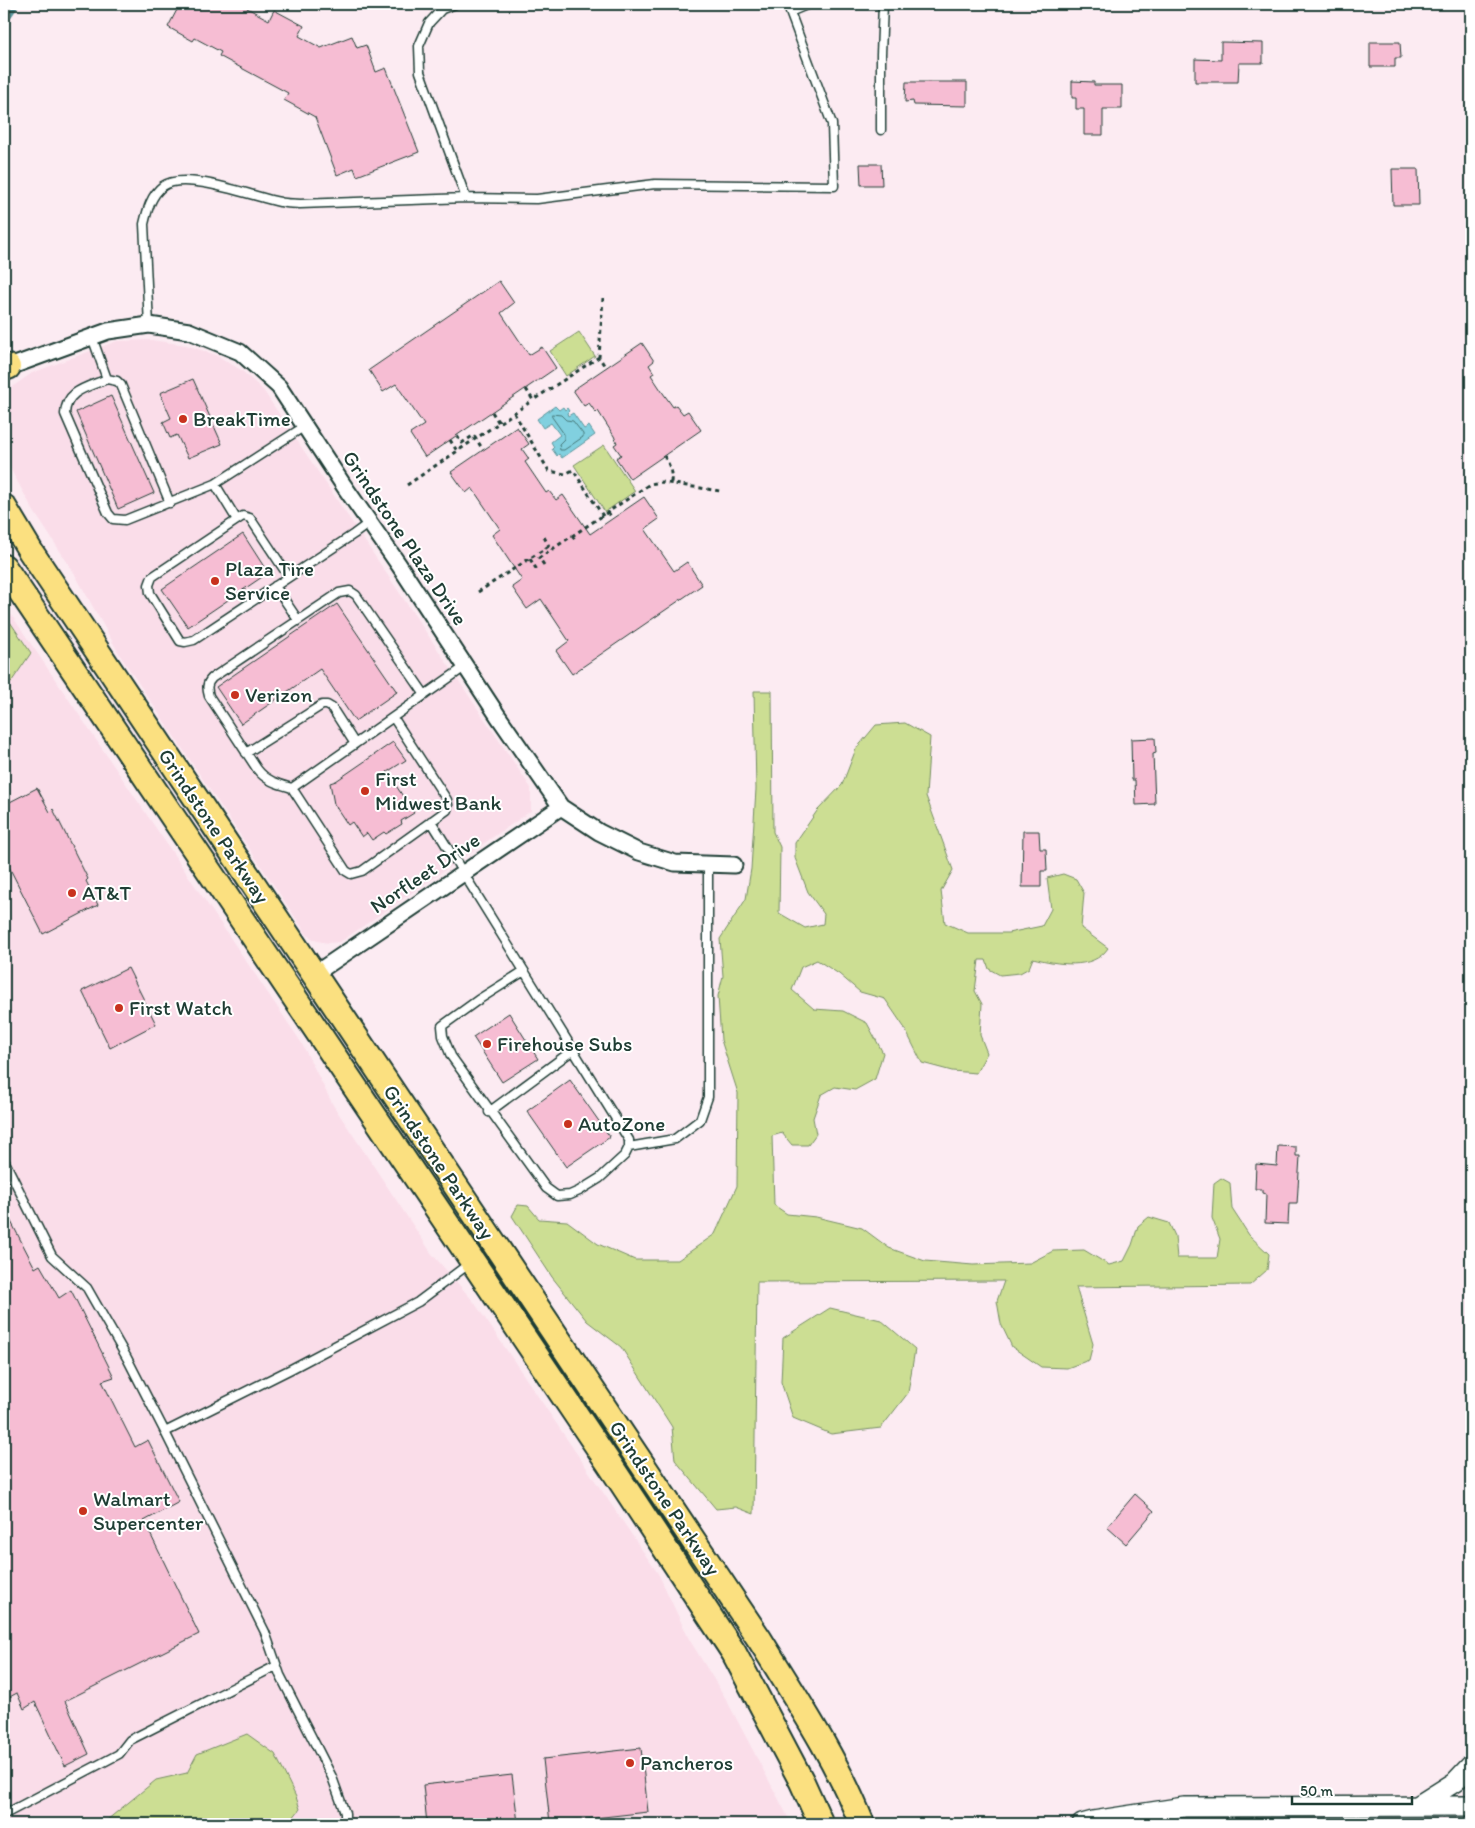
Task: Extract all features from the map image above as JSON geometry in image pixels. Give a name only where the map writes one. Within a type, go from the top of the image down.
[{"type":"main road","name":"Grindstone Parkway","points":[[4,507],[36,561],[760,1640],[823,1742],[863,1822]]},
{"type":"main road","name":"Grindstone Parkway","points":[[4,567],[610,1465],[734,1653],[802,1782],[820,1824]]},
{"type":"main road","points":[[802,1782],[807,1824]]},
{"type":"street","name":"Grindstone Plaza Drive","points":[[5,368],[108,331],[148,326],[189,331],[240,352],[279,387],[561,807],[599,832],[639,852],[675,863],[734,864]]},
{"type":"street","name":"Norfleet Drive","points":[[314,975],[561,807]]},
{"type":"street","points":[[1417,1806],[1455,1782],[1471,1765]]},
{"type":"street","points":[[1082,1824],[1184,1807],[1471,1806]]},
{"type":"lane","points":[[455,4],[442,10],[429,23],[419,46],[420,72],[466,198]]},
{"type":"lane","points":[[148,326],[144,224],[150,204],[163,186],[178,182],[202,182],[283,203],[300,204],[466,198],[537,199],[655,184],[834,186],[832,124],[790,12],[809,4]]},
{"type":"lane","points":[[881,130],[883,4]]},
{"type":"lane","points":[[92,337],[107,379]]},
{"type":"lane","points":[[170,503],[121,385],[117,381],[107,379],[74,393],[65,405],[65,414],[108,514],[113,519],[125,520],[170,503],[215,484],[305,426]]},
{"type":"lane","points":[[215,484],[237,520]]},
{"type":"lane","points":[[289,577],[250,518],[243,516],[152,577],[149,585],[150,594],[180,640],[185,642],[194,640],[289,577],[369,523]]},
{"type":"lane","points":[[275,586],[298,620]]},
{"type":"lane","points":[[393,718],[447,800],[447,810],[362,871],[351,874],[346,871],[292,788],[263,776],[208,696],[206,688],[208,682],[298,620],[339,593],[350,591],[356,595],[425,695]]},
{"type":"lane","points":[[292,788],[466,666]]},
{"type":"lane","points":[[246,753],[322,705],[332,708],[355,744]]},
{"type":"lane","points":[[431,821],[629,1140],[629,1147],[625,1155],[600,1178],[570,1195],[557,1196],[546,1188],[489,1112],[451,1056],[443,1036],[442,1026],[478,1000],[524,971]]},
{"type":"lane","points":[[629,1147],[675,1139],[700,1120],[708,1097],[708,864]]},
{"type":"lane","points":[[489,1112],[573,1050]]},
{"type":"lane","points":[[4,1160],[52,1256],[87,1288],[115,1336],[165,1432],[265,1632],[276,1666],[332,1777],[345,1813],[345,1824]]},
{"type":"lane","points":[[165,1432],[291,1369],[418,1302],[472,1262]]},
{"type":"lane","points":[[4,1806],[7,1813],[120,1754],[130,1740],[276,1666]]},
{"type":"path","points":[[603,298],[599,357],[606,368]]},
{"type":"path","points":[[406,485],[599,357]]},
{"type":"path","points":[[526,389],[533,400]]},
{"type":"path","points":[[492,412],[499,423]]},
{"type":"path","points":[[514,414],[549,471],[565,474],[573,470],[603,516]]},
{"type":"path","points":[[457,436],[462,443],[474,435],[483,450]]},
{"type":"path","points":[[450,440],[457,452]]},
{"type":"path","points":[[664,456],[672,474],[671,484]]},
{"type":"path","points":[[478,592],[530,559],[572,536],[650,484],[662,482],[720,490]]},
{"type":"path","points":[[608,512],[612,518]]},
{"type":"path","points":[[572,536],[577,542]]},
{"type":"path","points":[[544,537],[551,548]]},
{"type":"path","points":[[544,565],[539,558],[551,548]]},
{"type":"path","points":[[530,559],[537,570]]},
{"type":"shaded area","points":[[151,340],[186,345],[216,355],[241,370],[263,390],[531,788],[531,811],[340,942],[328,943],[317,941],[307,935],[121,657],[73,571],[33,510],[4,457],[4,398],[12,387],[32,373],[117,341]]},
{"type":"shaded area","points":[[4,604],[301,1042],[333,1105],[432,1254],[474,1302],[659,1575],[689,1639],[726,1699],[788,1817],[789,1824],[4,1824]]},
{"type":"green space","points":[[579,332],[595,356],[566,376],[550,351]]},
{"type":"green space","points":[[604,445],[635,491],[605,512],[574,465]]},
{"type":"green space","points":[[4,613],[31,653],[5,691],[4,690]]},
{"type":"green space","points":[[754,691],[772,691],[773,832],[780,847],[779,913],[805,928],[823,924],[824,914],[808,892],[795,858],[795,843],[817,811],[842,785],[856,749],[876,725],[905,723],[930,737],[926,796],[953,870],[941,891],[945,923],[968,933],[1008,933],[1042,926],[1051,909],[1047,878],[1063,874],[1076,879],[1084,893],[1081,928],[1108,948],[1093,960],[1084,963],[1063,964],[1033,958],[1029,968],[1020,973],[1000,975],[989,969],[986,960],[979,960],[975,991],[982,1004],[980,1035],[987,1053],[976,1073],[952,1071],[922,1063],[904,1027],[885,999],[860,992],[839,974],[817,960],[801,967],[792,990],[814,1009],[843,1011],[867,1023],[883,1053],[875,1079],[855,1090],[835,1087],[821,1095],[813,1118],[816,1134],[808,1145],[792,1145],[782,1133],[772,1136],[774,1205],[787,1214],[816,1217],[862,1228],[889,1248],[925,1261],[973,1265],[1030,1263],[1053,1251],[1084,1250],[1109,1265],[1124,1261],[1138,1226],[1149,1217],[1169,1223],[1175,1236],[1177,1258],[1217,1258],[1220,1239],[1212,1218],[1214,1183],[1221,1178],[1230,1183],[1232,1209],[1249,1235],[1269,1254],[1267,1270],[1250,1285],[1076,1287],[1093,1344],[1089,1360],[1067,1368],[1041,1367],[1012,1347],[1001,1324],[997,1301],[1004,1281],[757,1282],[754,1514],[736,1507],[716,1509],[675,1460],[672,1427],[621,1347],[587,1321],[552,1277],[512,1216],[518,1205],[528,1206],[539,1219],[567,1221],[598,1244],[635,1260],[678,1260],[715,1234],[737,1186],[738,1093],[721,1040],[718,996],[723,976],[720,939],[746,899],[751,869],[756,789]]},
{"type":"green space","points":[[830,1308],[881,1320],[915,1349],[908,1393],[881,1428],[831,1434],[793,1418],[781,1382],[783,1338]]},
{"type":"green space","points":[[247,1734],[275,1754],[296,1797],[300,1809],[288,1824],[105,1824],[107,1820],[156,1780],[187,1773],[197,1754]]},
{"type":"water","points":[[555,406],[559,410],[563,407],[565,410],[567,408],[569,411],[567,413],[568,416],[573,413],[584,429],[589,426],[595,435],[562,458],[559,454],[557,456],[552,449],[554,447],[551,442],[560,435],[551,423],[543,428],[537,419]]},
{"type":"building","points":[[180,4],[248,4],[247,8],[269,20],[274,10],[304,26],[299,36],[321,48],[352,36],[357,48],[366,45],[376,72],[386,68],[419,152],[357,176],[354,168],[337,175],[315,117],[284,100],[288,93],[219,56],[221,52],[195,38],[193,41],[168,27]]},
{"type":"building","points":[[1221,42],[1263,43],[1263,63],[1239,63],[1238,82],[1195,82],[1195,59],[1221,60]]},
{"type":"building","points":[[1370,42],[1400,42],[1401,58],[1395,58],[1395,67],[1370,67]]},
{"type":"building","points":[[1072,81],[1094,82],[1094,85],[1122,85],[1122,109],[1103,109],[1103,135],[1084,135],[1084,109],[1076,109],[1076,98],[1072,98]]},
{"type":"building","points":[[906,82],[967,82],[967,106],[914,105],[913,101],[905,102]]},
{"type":"building","points":[[860,164],[881,164],[882,185],[861,185]]},
{"type":"building","points":[[1392,169],[1418,169],[1419,205],[1393,205]]},
{"type":"building","points":[[499,281],[514,303],[501,313],[529,355],[542,347],[556,368],[425,457],[410,434],[424,425],[396,384],[383,392],[369,370]]},
{"type":"building","points":[[642,343],[654,361],[649,365],[654,373],[651,375],[663,393],[673,407],[676,405],[683,414],[688,411],[701,430],[630,479],[616,458],[621,455],[614,445],[617,443],[614,436],[598,411],[596,413],[589,403],[584,406],[573,390]]},
{"type":"building","points":[[193,379],[222,444],[188,458],[177,435],[170,438],[163,422],[171,418],[160,393]]},
{"type":"building","points":[[111,396],[154,493],[118,509],[76,412]]},
{"type":"building","points":[[517,427],[529,444],[522,449],[529,459],[525,462],[546,493],[549,491],[556,500],[563,495],[590,534],[644,497],[659,519],[645,529],[674,571],[687,562],[702,585],[572,674],[556,651],[569,641],[541,599],[527,609],[512,587],[522,580],[492,535],[500,529],[472,488],[466,493],[451,472]]},
{"type":"building","name":"Plaza Tire Service","points":[[243,534],[268,573],[188,627],[162,589]]},
{"type":"building","points":[[337,604],[397,692],[355,721],[320,669],[241,724],[216,687]]},
{"type":"building","points":[[1155,738],[1156,753],[1153,754],[1155,804],[1136,805],[1135,780],[1132,780],[1131,739]]},
{"type":"building","name":"First Midwest Bank","points":[[393,742],[406,760],[387,772],[414,813],[401,821],[402,824],[372,840],[367,833],[362,837],[352,822],[348,825],[334,804],[330,783],[336,781]]},
{"type":"building","points":[[37,788],[50,812],[53,809],[88,879],[86,881],[98,905],[43,934],[4,857],[4,805]]},
{"type":"building","points":[[1023,831],[1039,831],[1040,849],[1046,849],[1047,871],[1041,871],[1041,887],[1022,887]]},
{"type":"building","name":"First Watch","points":[[128,968],[156,1024],[110,1048],[82,991]]},
{"type":"building","points":[[509,1013],[538,1059],[502,1082],[473,1037]]},
{"type":"building","name":"AutoZone","points":[[570,1080],[610,1137],[566,1167],[527,1111]]},
{"type":"building","points":[[1278,1146],[1296,1147],[1296,1156],[1300,1156],[1297,1204],[1289,1204],[1288,1224],[1265,1223],[1266,1194],[1262,1193],[1262,1189],[1255,1189],[1256,1164],[1277,1166]]},
{"type":"building","name":"Walmart Supercenter","points":[[4,1208],[35,1268],[40,1265],[59,1298],[71,1290],[114,1377],[102,1381],[135,1447],[148,1440],[179,1502],[144,1521],[199,1634],[65,1701],[89,1754],[65,1766],[35,1702],[24,1709],[17,1693],[4,1700]]},
{"type":"building","points":[[1135,1494],[1154,1511],[1126,1544],[1107,1527]]},
{"type":"building","points":[[641,1748],[648,1812],[550,1823],[543,1759]]},
{"type":"building","points":[[512,1775],[518,1823],[427,1824],[423,1785]]},
{"type":"waterway","points":[[4,23],[17,4]]},
{"type":"waterway","points":[[4,194],[4,199]]},
{"type":"place","name":"BreakTime","points":[[183,419]]},
{"type":"place","name":"Plaza Tire Service","points":[[215,581]]},
{"type":"place","name":"Verizon","points":[[235,695]]},
{"type":"place","name":"First Midwest Bank","points":[[365,791]]},
{"type":"place","name":"AT&T","points":[[72,893]]},
{"type":"place","name":"First Watch","points":[[119,1008]]},
{"type":"place","name":"Firehouse Subs","points":[[487,1044]]},
{"type":"place","name":"AutoZone","points":[[568,1124]]},
{"type":"place","name":"Walmart Supercenter","points":[[83,1511]]},
{"type":"place","name":"Pancheros","points":[[630,1763]]}]
